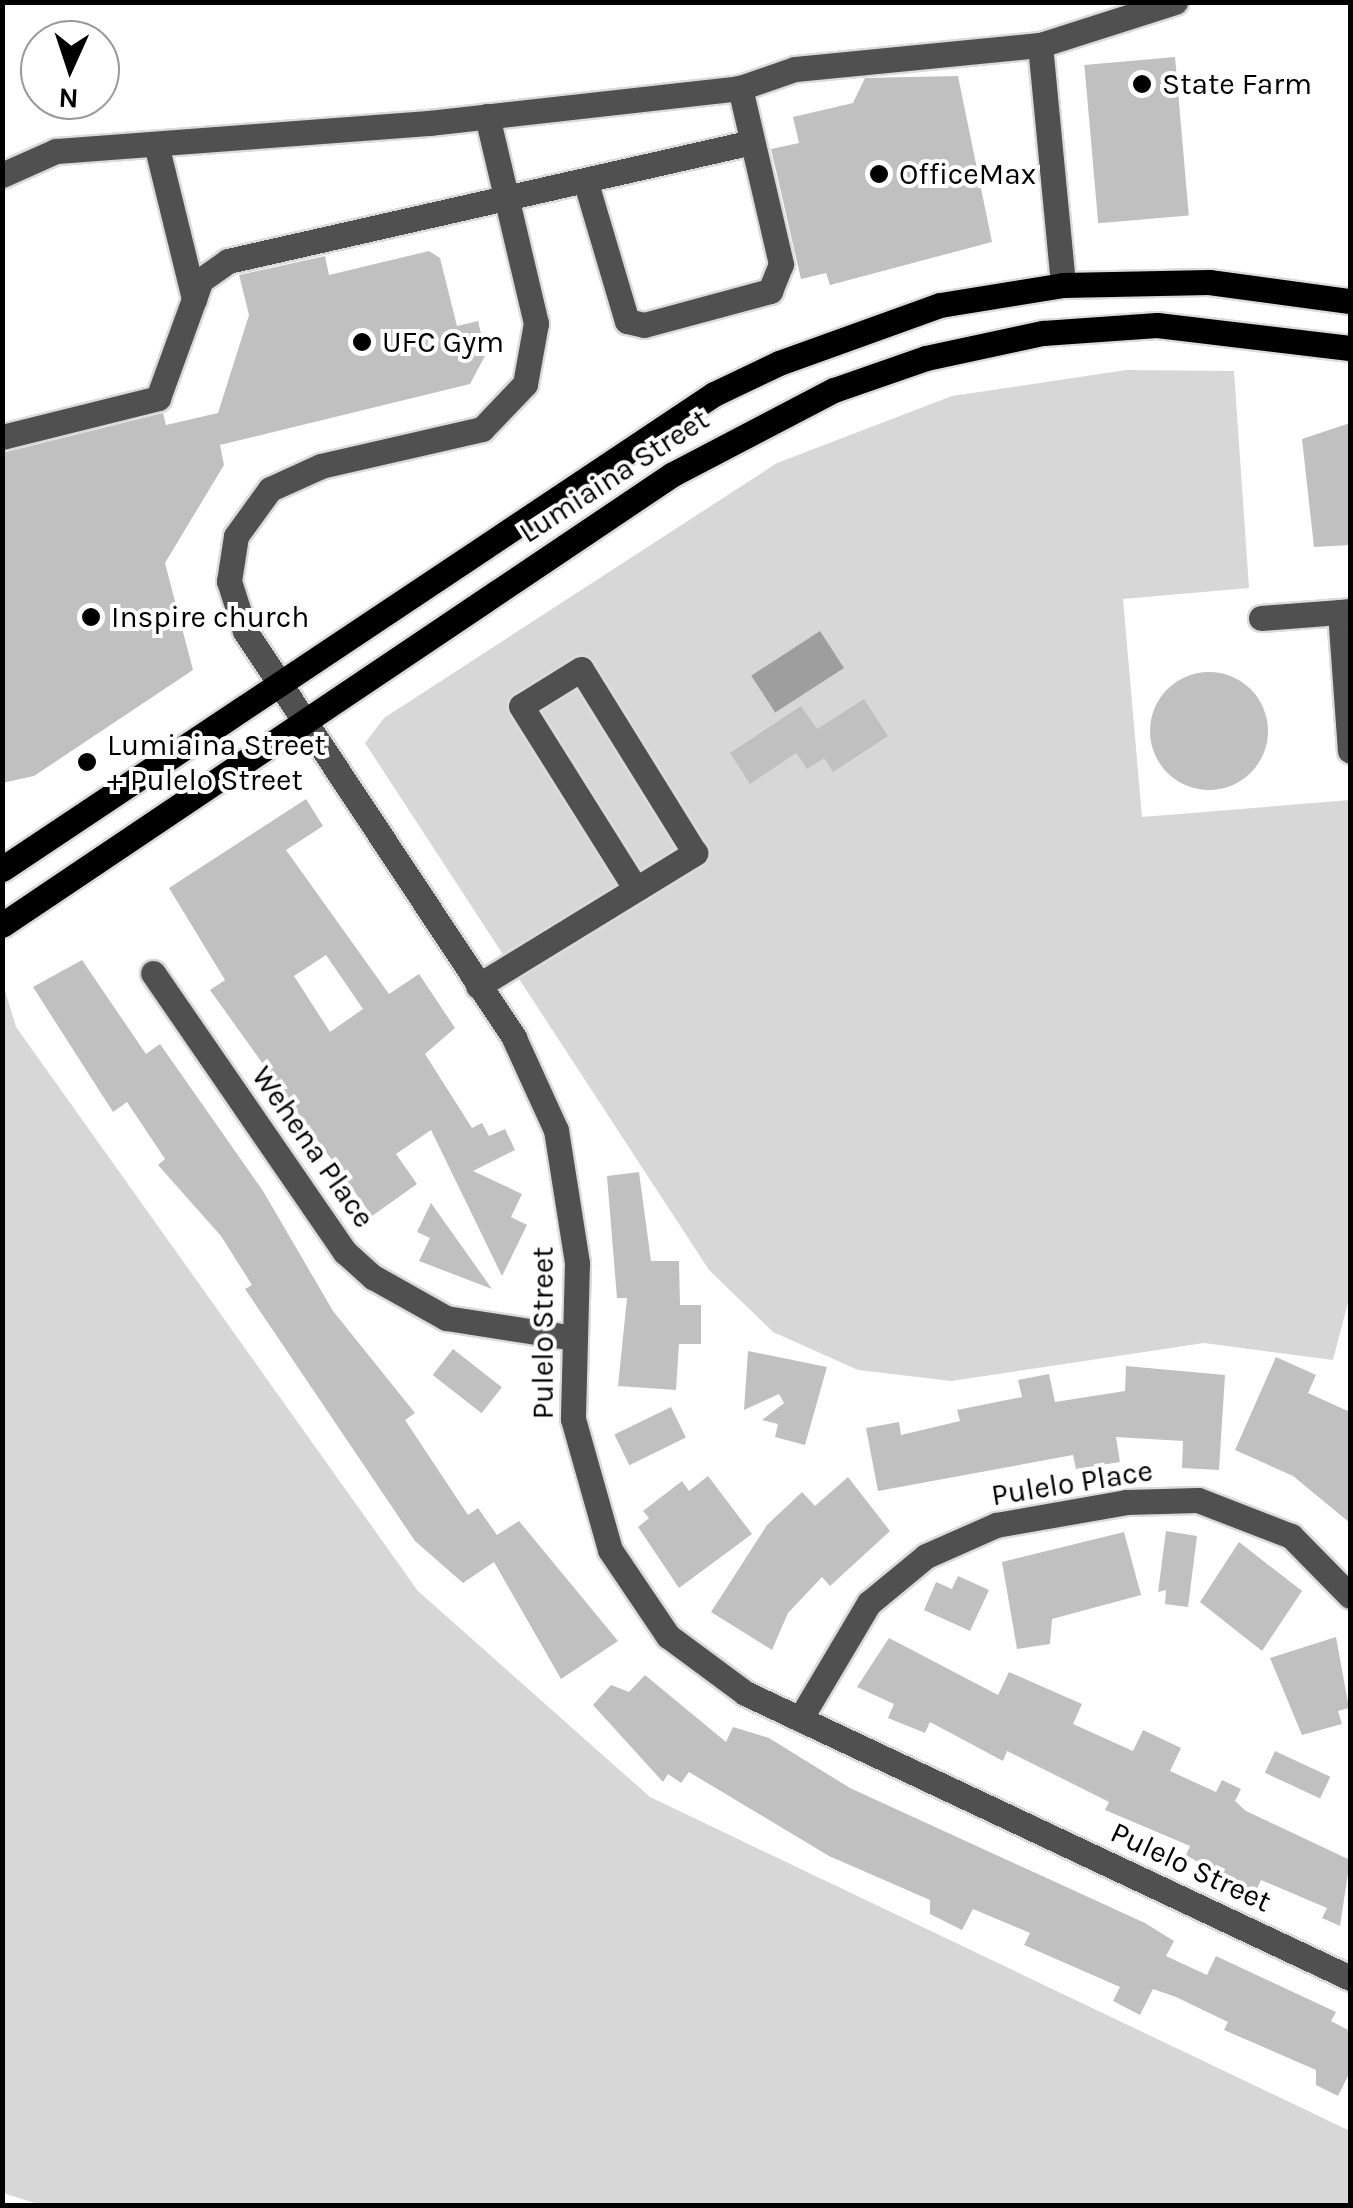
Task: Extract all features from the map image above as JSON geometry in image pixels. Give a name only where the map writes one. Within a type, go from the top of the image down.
[{"type":"main road","name":"Lumiaina Street","points":[[2,868],[714,394],[858,330],[1063,285],[1210,282],[1350,301]]},
{"type":"main road","name":"Lumiaina Street","points":[[2,926],[730,438],[834,390],[926,358],[1043,334],[1157,325],[1350,348]]},
{"type":"street","points":[[2,158],[487,116],[740,88],[795,69],[1040,46],[1175,2]]},
{"type":"street","points":[[1040,46],[1063,285]]},
{"type":"street","points":[[586,184],[621,314],[644,325],[778,282],[740,88]]},
{"type":"street","name":"Pulelo Street","points":[[487,116],[536,323],[525,384],[506,411],[454,440],[292,474],[236,536],[229,581],[237,615],[478,986],[556,1130],[575,1220],[573,1338],[584,1474],[638,1598],[700,1664],[800,1719],[1350,1978]]},
{"type":"street","points":[[2,437],[158,398],[201,280],[242,256],[586,184],[752,142]]},
{"type":"street","points":[[156,144],[194,300]]},
{"type":"street","points":[[2,175],[30,157]]},
{"type":"street","points":[[1261,618],[1345,612],[1350,750]]},
{"type":"street","points":[[478,986],[636,890],[695,853],[580,669],[521,706],[636,890]]},
{"type":"street","name":"Wehena Place","points":[[153,973],[345,1252],[373,1277],[446,1318],[573,1338]]},
{"type":"street","name":"Pulelo Place","points":[[800,1719],[870,1603],[926,1556],[996,1526],[1126,1502],[1198,1500],[1290,1536],[1350,1596]]},
{"type":"shaded area","points":[[1126,370],[1234,371],[1249,588],[1123,599],[1142,817],[1350,800],[1350,1295],[1333,1360],[1204,1343],[951,1381],[858,1370],[773,1332],[709,1270],[365,743],[384,718],[777,463],[952,396]]},
{"type":"shaded area","points":[[820,631],[844,668],[775,713],[751,676]]},
{"type":"shaded area","points":[[3,984],[16,1027],[418,1591],[650,1797],[1350,2131],[1350,2205],[44,2206],[3,2193]]},
{"type":"building","points":[[1175,57],[1189,215],[1098,223],[1084,65]]},
{"type":"building","name":"OfficeMax","points":[[958,76],[992,242],[830,285],[826,273],[801,279],[771,149],[799,143],[793,117],[853,103],[865,78]]},
{"type":"building","name":"Inspire church","points":[[429,251],[440,258],[457,326],[478,321],[486,354],[470,384],[220,445],[224,465],[165,563],[193,670],[34,776],[2,783],[2,453],[163,413],[166,425],[218,413],[249,315],[239,275],[325,256],[329,275]]},
{"type":"building","points":[[1350,423],[1350,545],[1314,547],[1302,439]]},
{"type":"building","points":[[1209,672],[1232,676],[1251,689],[1264,708],[1268,731],[1264,754],[1251,773],[1232,786],[1209,790],[1186,786],[1167,773],[1154,754],[1150,731],[1154,708],[1167,689],[1186,676]]},
{"type":"building","points":[[864,699],[888,736],[833,772],[824,758],[807,769],[796,753],[750,784],[730,753],[801,706],[817,729]]},
{"type":"building","points":[[306,799],[323,826],[286,850],[389,994],[419,974],[455,1028],[425,1054],[472,1128],[482,1123],[489,1136],[505,1129],[515,1150],[473,1171],[522,1194],[511,1217],[527,1225],[502,1276],[431,1130],[396,1154],[417,1184],[372,1216],[210,990],[225,980],[169,888]],"holes":[[[326,955],[363,1009],[330,1032],[294,976]]]},
{"type":"building","points":[[82,960],[146,1054],[160,1044],[263,1191],[333,1311],[415,1413],[405,1420],[468,1515],[478,1508],[497,1535],[519,1521],[618,1641],[561,1679],[494,1562],[463,1583],[415,1541],[245,1289],[252,1285],[221,1236],[158,1165],[165,1159],[127,1102],[113,1112],[33,987]]},
{"type":"building","points":[[639,1172],[651,1261],[679,1261],[680,1305],[701,1305],[701,1344],[679,1344],[676,1390],[618,1386],[627,1298],[617,1298],[607,1176]]},
{"type":"building","points":[[431,1203],[492,1289],[419,1261],[430,1238],[417,1232]]},
{"type":"building","points":[[453,1349],[502,1387],[482,1413],[433,1375]]},
{"type":"building","points":[[748,1351],[827,1367],[805,1445],[775,1437],[778,1424],[762,1420],[784,1403],[779,1394],[744,1410]]},
{"type":"building","points":[[1276,1357],[1316,1375],[1308,1393],[1350,1412],[1350,1523],[1293,1476],[1235,1450]]},
{"type":"building","points":[[1126,1366],[1225,1375],[1219,1470],[1182,1468],[1183,1441],[1116,1437],[1120,1462],[1076,1469],[1073,1455],[878,1491],[866,1428],[899,1422],[901,1435],[960,1421],[957,1410],[1022,1397],[1018,1380],[1049,1374],[1055,1402],[1125,1391]]},
{"type":"building","points":[[671,1407],[686,1438],[629,1465],[614,1435]]},
{"type":"building","points":[[708,1476],[752,1534],[679,1588],[638,1527],[649,1518],[643,1511],[682,1481],[689,1491]]},
{"type":"building","points":[[848,1477],[890,1531],[830,1586],[822,1577],[788,1613],[772,1650],[711,1612],[767,1525],[802,1492],[815,1506]]},
{"type":"building","points":[[1166,1531],[1197,1536],[1188,1607],[1165,1604],[1166,1590],[1158,1592]]},
{"type":"building","points":[[1124,1532],[1141,1595],[1052,1619],[1050,1644],[1017,1649],[1002,1562]]},
{"type":"building","points":[[1239,1542],[1302,1591],[1262,1651],[1200,1602]]},
{"type":"building","points":[[958,1576],[989,1590],[970,1631],[924,1610],[936,1582],[952,1589]]},
{"type":"building","points":[[1336,1637],[1349,1708],[1338,1711],[1342,1724],[1302,1735],[1270,1658]]},
{"type":"building","points":[[889,1638],[998,1695],[1009,1672],[1082,1704],[1073,1724],[1133,1751],[1143,1730],[1181,1748],[1170,1771],[1216,1792],[1222,1780],[1241,1789],[1235,1801],[1246,1811],[1350,1860],[1340,1926],[1322,1918],[1327,1908],[1261,1880],[1255,1893],[1223,1877],[1186,1855],[1190,1846],[1105,1810],[1109,1802],[1007,1751],[1003,1761],[930,1722],[925,1733],[888,1718],[894,1704],[857,1687]]},
{"type":"building","points":[[645,1675],[726,1742],[733,1727],[769,1738],[850,1788],[1145,1923],[1174,1941],[1166,1956],[1207,1975],[1216,1956],[1336,2012],[1331,2021],[1350,2031],[1350,2072],[1338,2096],[1316,2085],[1316,2070],[1224,2030],[1228,2022],[1176,1997],[1153,1989],[1140,2015],[1113,2001],[1120,1987],[1024,1945],[1030,1933],[973,1909],[962,1930],[930,1914],[930,1900],[829,1856],[689,1772],[681,1783],[668,1774],[663,1782],[593,1705],[611,1685],[629,1692]]},
{"type":"building","points":[[1275,1751],[1330,1777],[1320,1799],[1265,1773]]},
{"type":"place","name":"State Farm","points":[[1142,84]]},
{"type":"place","name":"OfficeMax","points":[[879,174]]},
{"type":"place","name":"UFC Gym","points":[[362,342]]},
{"type":"place","name":"Inspire church","points":[[91,617]]},
{"type":"place","name":"Lumiaina Street + Pulelo Street","points":[[87,762]]}]
